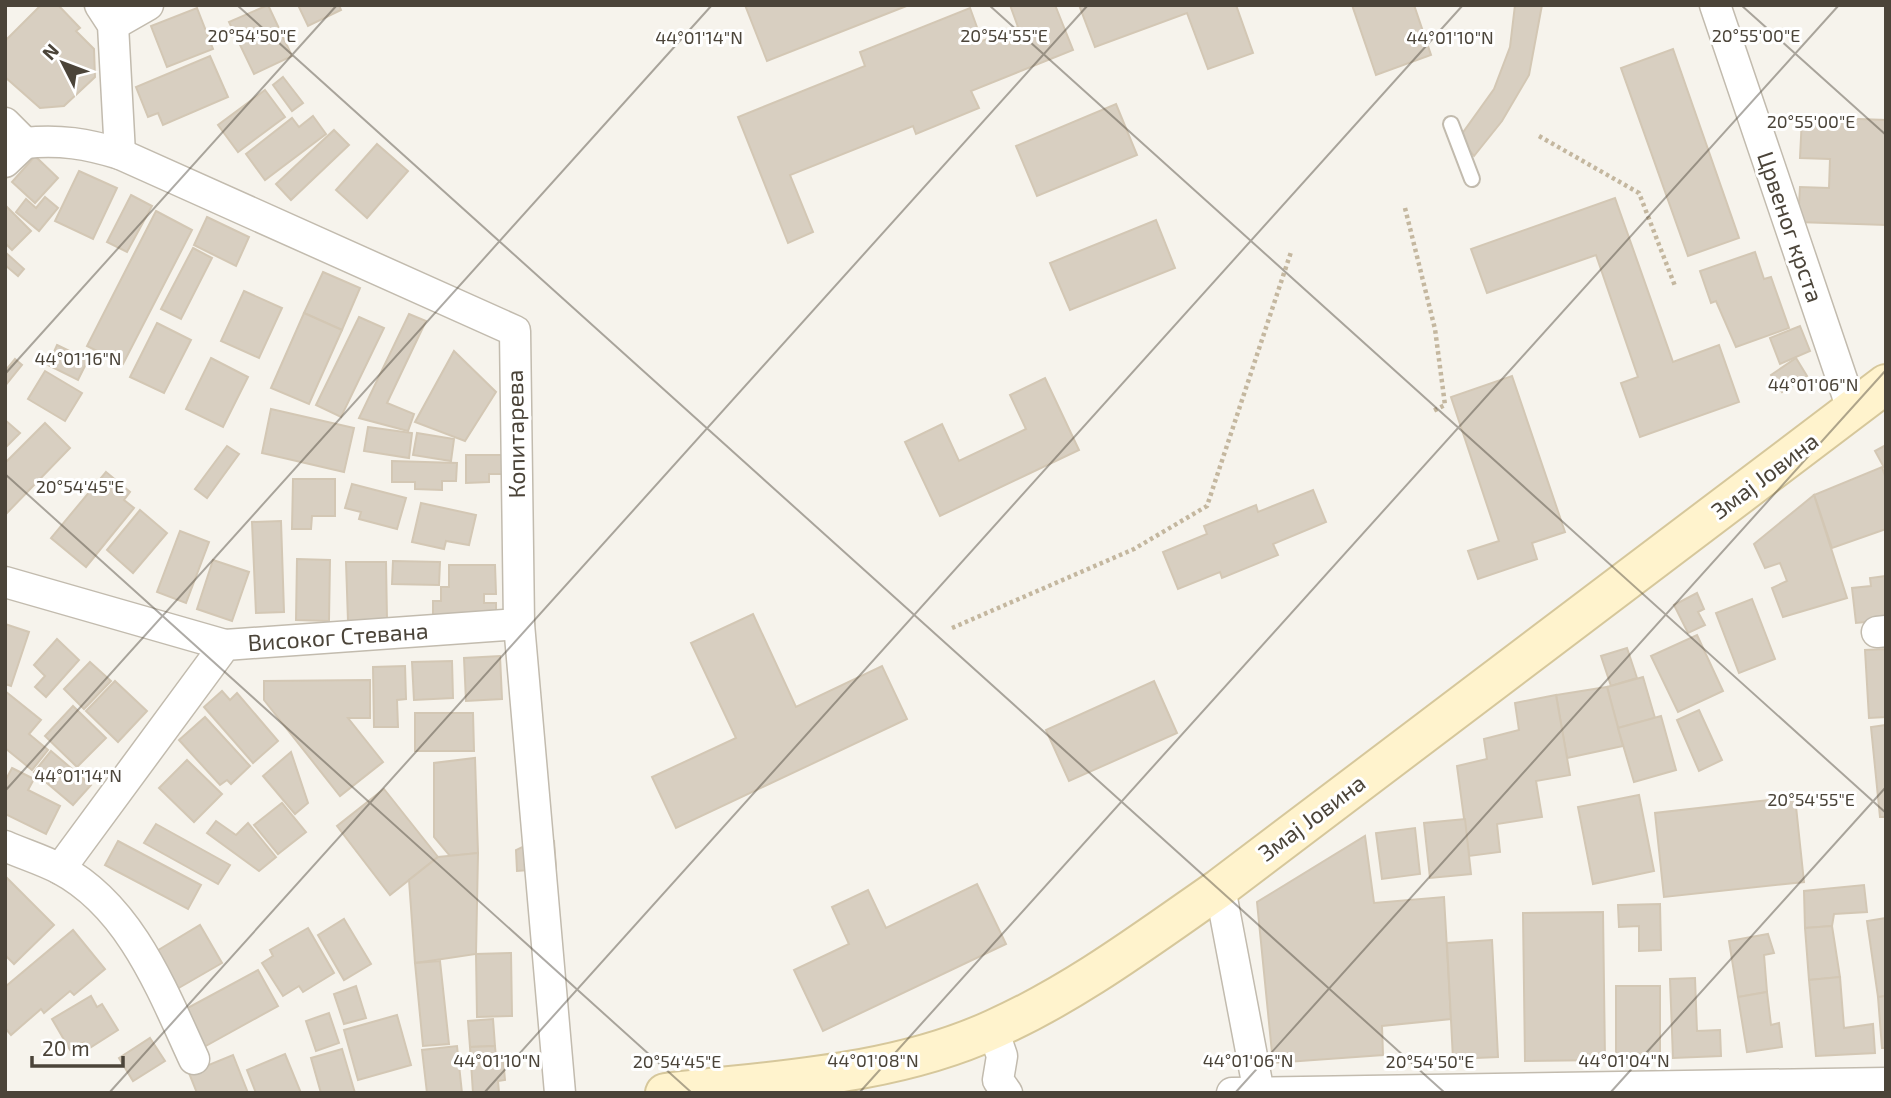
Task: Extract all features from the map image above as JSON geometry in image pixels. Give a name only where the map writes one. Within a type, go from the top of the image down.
[{"type":"main road","name":"Змај Јовина","points":[[665,1093],[883,1064],[993,1030],[1107,965],[1220,888],[1886,384]]},
{"type":"street","points":[[120,154],[106,15],[148,5]]},
{"type":"street","name":"Црвеног крста","points":[[1715,5],[1852,409]]},
{"type":"street","name":"Копитарева","points":[[12,143],[51,140],[76,142],[120,154],[515,331],[519,624],[560,1093]]},
{"type":"street","points":[[5,582],[225,645]]},
{"type":"street","name":"Високог Стевана","points":[[60,869],[225,645],[519,624]]},
{"type":"street","points":[[5,846],[60,869],[104,902],[131,936],[157,977],[194,1059]]},
{"type":"street","points":[[1220,888],[1259,1093]]},
{"type":"street","points":[[993,1030],[1002,1056],[998,1080],[1007,1093]]},
{"type":"street","points":[[1232,1093],[1886,1083]]},
{"type":"lane","points":[[1451,124],[1472,179]]},
{"type":"path","points":[[1539,136],[1639,193],[1675,286]]},
{"type":"path","points":[[1405,208],[1437,341],[1445,405],[1433,411]]},
{"type":"path","points":[[952,628],[1134,549],[1207,506],[1291,252]]},
{"type":"building","points":[[41,5],[58,5],[80,28],[76,31],[94,49],[95,77],[64,106],[40,108],[5,77],[5,41]]},
{"type":"building","points":[[268,5],[292,56],[254,74],[229,22]]},
{"type":"building","points":[[298,5],[339,5],[341,10],[308,26]]},
{"type":"building","points":[[745,5],[909,5],[767,61]]},
{"type":"building","points":[[1010,5],[1055,5],[1073,50],[971,91],[979,108],[916,134],[913,126],[790,175],[813,232],[788,243],[738,117],[865,66],[860,52],[970,8],[982,41],[1018,27]]},
{"type":"building","points":[[1079,5],[1236,5],[1253,53],[1208,69],[1187,13],[1095,47]]},
{"type":"building","points":[[1352,5],[1414,5],[1431,55],[1376,75]]},
{"type":"building","points":[[1515,5],[1542,5],[1529,75],[1502,121],[1474,156],[1459,138],[1494,89],[1510,47]]},
{"type":"building","points":[[197,8],[213,49],[167,67],[151,26]]},
{"type":"building","points":[[1673,49],[1739,238],[1688,256],[1621,68]]},
{"type":"building","points":[[210,56],[228,97],[163,125],[158,113],[148,117],[136,87]]},
{"type":"building","points":[[283,77],[303,103],[292,111],[273,85]]},
{"type":"building","points":[[265,90],[285,117],[238,152],[218,125]]},
{"type":"building","points":[[1116,104],[1137,155],[1037,196],[1016,146]]},
{"type":"building","points":[[313,116],[326,134],[265,180],[246,154],[292,118],[299,127]]},
{"type":"building","points":[[1802,117],[1886,120],[1886,225],[1798,222],[1800,187],[1829,188],[1830,159],[1800,158]]},
{"type":"building","points":[[334,130],[349,145],[291,200],[276,184]]},
{"type":"building","points":[[377,144],[408,171],[367,218],[336,190]]},
{"type":"building","points":[[35,156],[58,178],[35,203],[12,182]]},
{"type":"building","points":[[79,171],[117,188],[93,239],[55,221]]},
{"type":"building","points":[[131,195],[152,206],[127,252],[107,242]]},
{"type":"building","points":[[45,197],[58,208],[39,231],[16,212],[26,199],[36,208]]},
{"type":"building","points":[[1615,198],[1673,362],[1719,345],[1739,402],[1640,437],[1621,383],[1638,377],[1596,255],[1487,293],[1471,249]]},
{"type":"building","points":[[5,205],[31,231],[12,250],[5,243]]},
{"type":"building","points":[[156,211],[192,230],[123,364],[87,346]]},
{"type":"building","points":[[207,217],[249,237],[236,266],[194,245]]},
{"type":"building","points":[[1156,220],[1175,268],[1070,310],[1050,263]]},
{"type":"building","points":[[193,248],[212,258],[181,319],[161,309]]},
{"type":"building","points":[[5,252],[24,269],[18,276],[5,265]]},
{"type":"building","points":[[1755,252],[1764,279],[1771,277],[1789,328],[1736,347],[1716,301],[1711,303],[1700,271]]},
{"type":"building","points":[[323,272],[360,288],[342,330],[304,313]]},
{"type":"building","points":[[244,291],[282,308],[259,358],[221,341]]},
{"type":"building","points":[[304,313],[342,330],[309,404],[271,388]]},
{"type":"building","points":[[409,314],[426,321],[387,403],[414,414],[408,431],[359,418]]},
{"type":"building","points":[[359,317],[384,328],[341,417],[316,405]]},
{"type":"building","points":[[157,323],[191,340],[164,393],[130,377]]},
{"type":"building","points":[[1800,326],[1810,351],[1780,364],[1770,338]]},
{"type":"building","points":[[57,345],[88,360],[78,380],[48,365]]},
{"type":"building","points":[[454,351],[496,392],[465,441],[415,422]]},
{"type":"building","points":[[211,358],[248,377],[223,427],[186,409]]},
{"type":"building","points":[[1796,358],[1807,376],[1782,392],[1771,375]]},
{"type":"building","points":[[15,359],[22,365],[5,386],[5,371]]},
{"type":"building","points":[[45,371],[82,393],[65,421],[28,399]]},
{"type":"building","points":[[1512,376],[1565,532],[1532,543],[1537,559],[1478,579],[1468,551],[1499,541],[1451,397]]},
{"type":"building","points":[[1045,378],[1079,450],[940,516],[905,442],[942,424],[959,461],[1026,429],[1010,395]]},
{"type":"building","points":[[271,409],[354,428],[344,472],[262,453]]},
{"type":"building","points":[[5,420],[20,433],[5,448]]},
{"type":"building","points":[[45,423],[70,448],[5,515],[5,463]]},
{"type":"building","points":[[368,427],[412,433],[409,458],[364,451]]},
{"type":"building","points":[[417,433],[454,439],[451,461],[413,455]]},
{"type":"building","points":[[1886,445],[1886,471],[1875,451]]},
{"type":"building","points":[[227,446],[239,454],[207,498],[195,489]]},
{"type":"building","points":[[466,455],[503,455],[504,474],[489,474],[489,482],[466,483]]},
{"type":"building","points":[[392,461],[457,463],[456,481],[442,481],[442,490],[415,489],[415,482],[392,482]]},
{"type":"building","points":[[1882,467],[1886,479],[1886,529],[1832,548],[1814,495]]},
{"type":"building","points":[[106,472],[130,492],[124,500],[134,508],[86,567],[51,538]]},
{"type":"building","points":[[293,479],[335,479],[335,516],[312,516],[311,529],[292,529]]},
{"type":"building","points":[[352,484],[406,498],[397,529],[359,519],[361,512],[345,508]]},
{"type":"building","points":[[1313,490],[1326,522],[1273,544],[1278,555],[1222,578],[1220,572],[1178,589],[1163,552],[1207,534],[1204,526],[1256,505],[1258,512]]},
{"type":"building","points":[[1814,495],[1847,598],[1783,617],[1772,588],[1787,581],[1780,563],[1765,568],[1754,544]]},
{"type":"building","points":[[421,503],[476,515],[469,545],[446,541],[444,549],[412,542]]},
{"type":"building","points":[[140,510],[167,533],[133,573],[107,550]]},
{"type":"building","points":[[281,521],[284,612],[256,613],[252,522]]},
{"type":"building","points":[[180,531],[209,542],[186,603],[157,592]]},
{"type":"building","points":[[297,559],[330,560],[329,621],[296,620]]},
{"type":"building","points":[[213,560],[249,572],[232,621],[197,609]]},
{"type":"building","points":[[393,561],[440,562],[439,585],[392,584]]},
{"type":"building","points":[[346,562],[386,562],[387,620],[348,621]]},
{"type":"building","points":[[449,565],[495,565],[496,594],[484,594],[484,603],[496,603],[496,620],[433,621],[433,601],[441,601],[441,587],[449,587]]},
{"type":"building","points":[[1886,576],[1886,620],[1856,623],[1852,588],[1871,586],[1870,578]]},
{"type":"building","points":[[1697,593],[1704,609],[1698,612],[1705,625],[1688,633],[1674,605]]},
{"type":"building","points":[[1752,599],[1775,659],[1739,673],[1716,613]]},
{"type":"building","points":[[753,614],[796,707],[882,666],[907,719],[676,828],[652,777],[736,738],[691,643]]},
{"type":"building","points":[[5,624],[29,632],[11,686],[5,684]]},
{"type":"building","points":[[1697,635],[1723,691],[1678,712],[1651,656]]},
{"type":"building","points":[[57,639],[79,660],[46,697],[35,687],[45,676],[34,665]]},
{"type":"building","points":[[1627,648],[1637,678],[1611,686],[1601,656]]},
{"type":"building","points":[[1886,649],[1886,717],[1869,718],[1865,650]]},
{"type":"building","points":[[500,656],[502,699],[466,701],[464,658]]},
{"type":"building","points":[[452,661],[453,698],[414,700],[412,662]]},
{"type":"building","points":[[90,662],[111,681],[84,709],[64,689]]},
{"type":"building","points":[[405,666],[406,699],[397,700],[398,727],[374,727],[373,667]]},
{"type":"building","points":[[1643,677],[1655,718],[1618,728],[1607,687]]},
{"type":"building","points":[[370,680],[370,718],[348,718],[383,762],[340,796],[264,700],[264,681]]},
{"type":"building","points":[[115,681],[147,711],[118,742],[86,711]]},
{"type":"building","points":[[1154,681],[1177,733],[1069,781],[1046,730]]},
{"type":"building","points":[[1607,687],[1623,746],[1567,758],[1556,695]]},
{"type":"building","points":[[5,691],[41,720],[29,734],[48,750],[32,770],[5,748]]},
{"type":"building","points":[[222,691],[230,700],[237,693],[278,741],[253,763],[204,707]]},
{"type":"building","points":[[1556,695],[1570,775],[1536,781],[1542,817],[1497,824],[1500,852],[1469,856],[1457,766],[1487,759],[1484,739],[1519,730],[1515,703]]},
{"type":"building","points":[[73,706],[106,738],[77,767],[45,736]]},
{"type":"building","points":[[1699,710],[1722,760],[1699,771],[1677,720]]},
{"type":"building","points":[[415,713],[473,713],[474,751],[415,751]]},
{"type":"building","points":[[1661,716],[1676,770],[1634,782],[1618,728]]},
{"type":"building","points":[[205,717],[250,766],[231,784],[227,780],[220,785],[179,740]]},
{"type":"building","points":[[1886,725],[1886,817],[1880,817],[1871,727]]},
{"type":"building","points":[[51,751],[91,785],[73,805],[34,772]]},
{"type":"building","points":[[291,752],[308,803],[295,814],[263,776]]},
{"type":"building","points":[[475,758],[478,853],[450,856],[434,837],[434,763]]},
{"type":"building","points":[[187,760],[222,794],[194,822],[159,788]]},
{"type":"building","points":[[12,768],[34,779],[28,790],[60,806],[46,834],[5,814],[5,781]]},
{"type":"building","points":[[384,789],[438,857],[390,895],[337,826]]},
{"type":"building","points":[[1639,795],[1654,871],[1593,884],[1578,807]]},
{"type":"building","points":[[1795,797],[1804,882],[1664,897],[1655,813]]},
{"type":"building","points":[[282,803],[306,832],[278,854],[254,825]]},
{"type":"building","points":[[1465,819],[1471,874],[1430,878],[1424,823]]},
{"type":"building","points":[[216,821],[236,835],[248,823],[276,857],[259,871],[207,833]]},
{"type":"building","points":[[156,824],[230,865],[218,884],[144,843]]},
{"type":"building","points":[[1415,828],[1420,874],[1382,879],[1376,833]]},
{"type":"building","points":[[1365,836],[1374,903],[1444,897],[1451,1019],[1382,1026],[1383,1055],[1273,1063],[1257,902]]},
{"type":"building","points":[[118,841],[201,885],[188,909],[105,865]]},
{"type":"building","points":[[554,841],[556,868],[517,871],[516,850],[533,842]]},
{"type":"building","points":[[478,853],[476,954],[415,963],[409,880],[438,857]]},
{"type":"building","points":[[5,876],[54,925],[14,964],[5,955]]},
{"type":"building","points":[[977,884],[1006,944],[823,1031],[794,970],[849,944],[832,907],[868,890],[886,928]]},
{"type":"building","points":[[1864,885],[1867,912],[1834,914],[1832,926],[1805,928],[1804,891]]},
{"type":"building","points":[[1660,904],[1661,950],[1639,951],[1639,926],[1619,927],[1618,905]]},
{"type":"building","points":[[1603,912],[1605,1060],[1525,1061],[1523,913]]},
{"type":"building","points":[[1886,918],[1886,996],[1878,997],[1867,921]]},
{"type":"building","points":[[344,919],[371,964],[344,980],[318,935]]},
{"type":"building","points":[[200,925],[222,963],[177,989],[155,952]]},
{"type":"building","points":[[1832,926],[1840,977],[1809,980],[1805,928]]},
{"type":"building","points":[[308,928],[334,973],[303,992],[299,986],[283,996],[262,963],[273,956],[270,950]]},
{"type":"building","points":[[73,930],[105,969],[74,995],[70,991],[44,1013],[41,1009],[11,1035],[5,1028],[5,987]]},
{"type":"building","points":[[1768,934],[1774,953],[1764,955],[1767,992],[1738,997],[1729,941]]},
{"type":"building","points":[[1492,940],[1498,1057],[1453,1059],[1447,943]]},
{"type":"building","points":[[511,953],[512,1016],[477,1017],[476,954]]},
{"type":"building","points":[[440,961],[449,1044],[423,1046],[415,963]]},
{"type":"building","points":[[258,970],[278,1006],[204,1047],[184,1010]]},
{"type":"building","points":[[1840,977],[1844,1028],[1873,1024],[1875,1053],[1816,1056],[1809,980]]},
{"type":"building","points":[[1695,978],[1697,1031],[1720,1030],[1721,1056],[1673,1058],[1670,979]]},
{"type":"building","points":[[356,986],[366,1018],[344,1024],[334,994]]},
{"type":"building","points":[[1616,986],[1660,986],[1660,1059],[1616,1059]]},
{"type":"building","points":[[1767,992],[1771,1025],[1779,1023],[1782,1047],[1747,1052],[1738,997]]},
{"type":"building","points":[[91,996],[97,1007],[102,1004],[118,1030],[88,1049],[84,1042],[70,1050],[52,1019]]},
{"type":"building","points":[[1886,996],[1886,1048],[1882,1048],[1878,997]]},
{"type":"building","points":[[329,1013],[339,1043],[316,1051],[306,1021]]},
{"type":"building","points":[[397,1015],[411,1065],[358,1080],[344,1030]]},
{"type":"building","points":[[493,1019],[495,1046],[470,1047],[468,1021]]},
{"type":"building","points":[[150,1038],[165,1061],[133,1081],[119,1058]]},
{"type":"building","points":[[457,1046],[462,1093],[427,1093],[422,1050]]},
{"type":"building","points":[[495,1046],[496,1058],[503,1058],[505,1080],[498,1081],[499,1093],[473,1093],[470,1047]]},
{"type":"building","points":[[342,1049],[355,1093],[321,1093],[311,1058]]},
{"type":"building","points":[[285,1054],[301,1093],[256,1093],[247,1070]]},
{"type":"building","points":[[233,1055],[248,1093],[197,1093],[189,1073]]}]
